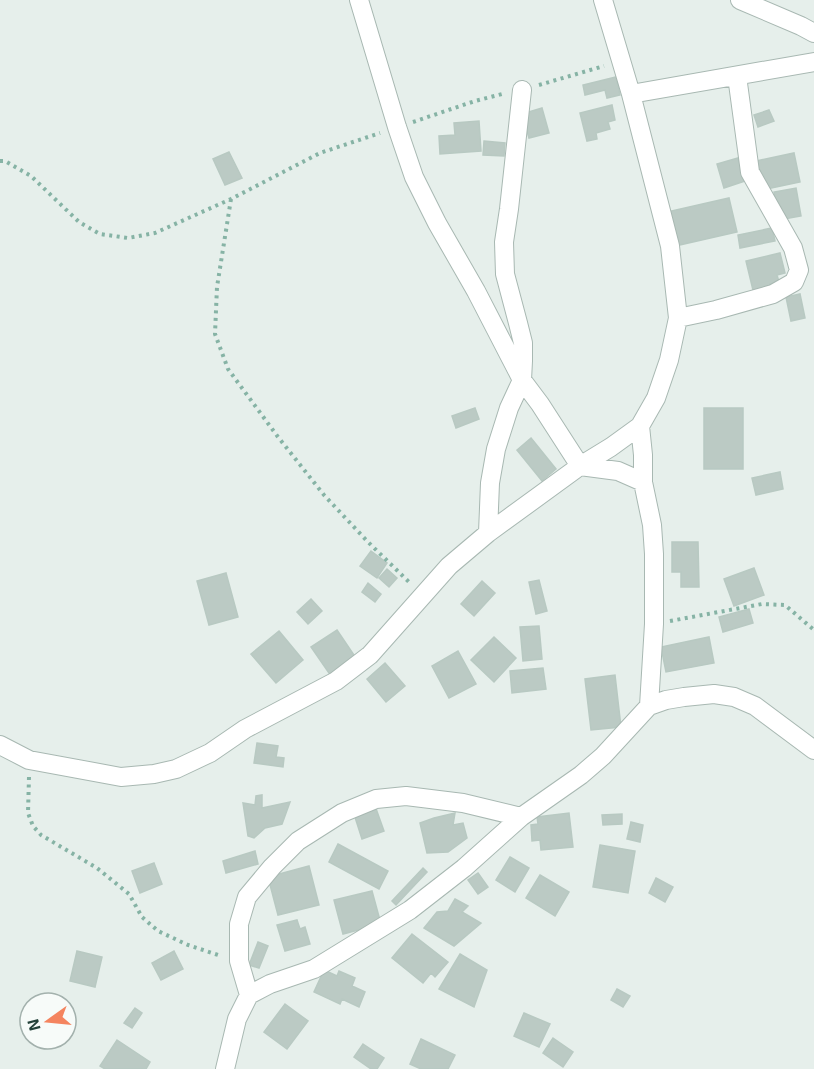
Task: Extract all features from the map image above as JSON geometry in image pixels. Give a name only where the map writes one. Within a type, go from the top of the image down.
[{"type":"street","points":[[359,0],[414,177],[522,380],[580,466],[618,471],[643,482]]},
{"type":"street","points":[[740,0],[814,33]]},
{"type":"street","points":[[0,745],[28,760],[121,777],[176,770],[210,753],[245,729],[336,681],[370,656],[449,566],[488,533],[580,466],[640,426],[656,398],[669,360],[678,318],[670,246],[607,2]]},
{"type":"street","points":[[631,94],[814,62]]},
{"type":"street","points":[[678,318],[773,294],[794,282],[799,270],[793,248],[750,172],[737,76]]},
{"type":"street","points":[[488,533],[490,483],[496,449],[509,408],[522,380],[523,343],[505,274],[504,242],[522,90]]},
{"type":"street","points":[[640,426],[643,482],[652,525],[654,554],[654,624],[650,706]]},
{"type":"street","points":[[225,1069],[237,1019],[249,995],[270,984],[314,969],[410,910],[464,868],[521,817],[581,776],[625,734],[650,706],[666,700],[714,693],[734,697],[755,706],[814,750]]},
{"type":"street","points":[[249,995],[239,961],[239,924],[247,897],[298,841],[342,813],[376,800],[406,796],[463,803],[521,817]]},
{"type":"path","points":[[0,160],[31,176],[78,222],[100,234],[128,238],[155,233],[231,199],[320,153],[397,127]]},
{"type":"path","points":[[231,199],[217,288],[215,334],[228,369],[324,495],[422,595]]},
{"type":"path","points":[[654,624],[762,604],[786,605],[814,630]]},
{"type":"path","points":[[28,760],[28,813],[33,826],[41,835],[97,868],[129,894],[142,917],[158,931],[188,945],[239,961]]},
{"type":"building","points":[[616,77],[620,95],[607,98],[605,90],[585,95],[583,85]]},
{"type":"building","points":[[612,105],[615,120],[608,122],[610,129],[596,133],[597,139],[587,141],[580,113]]},
{"type":"building","points":[[542,108],[549,133],[529,138],[522,114]]},
{"type":"building","points":[[769,110],[774,121],[758,127],[754,115]]},
{"type":"building","points":[[479,121],[481,151],[440,154],[439,136],[455,135],[454,123]]},
{"type":"building","points":[[484,141],[505,143],[504,156],[483,155]]},
{"type":"building","points":[[229,152],[242,178],[225,185],[213,159]]},
{"type":"building","points":[[794,153],[800,182],[762,190],[756,161]]},
{"type":"building","points":[[738,158],[745,181],[724,188],[717,164]]},
{"type":"building","points":[[796,188],[801,216],[779,220],[774,192]]},
{"type":"building","points":[[729,198],[737,232],[675,246],[667,212]]},
{"type":"building","points":[[772,228],[775,241],[740,248],[738,235]]},
{"type":"building","points":[[780,253],[785,273],[777,275],[779,282],[753,290],[746,261]]},
{"type":"building","points":[[800,294],[805,318],[791,321],[786,297]]},
{"type":"building","points":[[475,408],[479,419],[456,428],[452,416]]},
{"type":"building","points":[[704,408],[743,408],[743,469],[704,469]]},
{"type":"building","points":[[531,438],[556,469],[542,481],[517,450]]},
{"type":"building","points":[[780,472],[783,489],[756,495],[752,478]]},
{"type":"building","points":[[672,542],[698,542],[699,587],[681,587],[681,572],[672,572]]},
{"type":"building","points":[[371,551],[387,563],[377,578],[360,566]]},
{"type":"building","points":[[754,568],[764,595],[734,606],[724,579]]},
{"type":"building","points":[[387,569],[397,578],[389,587],[379,578]]},
{"type":"building","points":[[226,573],[238,617],[209,625],[197,581]]},
{"type":"building","points":[[539,580],[547,611],[536,614],[529,582]]},
{"type":"building","points":[[482,581],[495,593],[474,616],[461,604]]},
{"type":"building","points":[[368,583],[381,594],[375,602],[362,592]]},
{"type":"building","points":[[311,599],[322,611],[308,624],[297,612]]},
{"type":"building","points":[[749,609],[753,623],[723,632],[719,617]]},
{"type":"building","points":[[539,626],[542,659],[523,661],[520,627]]},
{"type":"building","points":[[337,630],[356,658],[331,676],[311,647]]},
{"type":"building","points":[[279,631],[303,660],[276,683],[251,654]]},
{"type":"building","points":[[494,637],[516,658],[494,682],[471,660]]},
{"type":"building","points":[[709,637],[714,663],[666,672],[661,647]]},
{"type":"building","points":[[458,651],[476,684],[449,698],[432,666]]},
{"type":"building","points":[[385,663],[405,686],[386,702],[367,679]]},
{"type":"building","points":[[543,668],[546,689],[512,693],[510,671]]},
{"type":"building","points":[[615,675],[621,727],[591,730],[585,679]]},
{"type":"building","points":[[257,743],[278,746],[276,757],[284,758],[283,767],[254,763]]},
{"type":"building","points":[[262,795],[262,808],[290,802],[282,824],[265,828],[254,838],[248,836],[243,803],[255,805],[256,796]]},
{"type":"building","points":[[374,803],[384,831],[362,839],[353,811]]},
{"type":"building","points":[[455,813],[453,825],[463,823],[467,838],[448,852],[427,853],[420,823]]},
{"type":"building","points":[[569,813],[573,847],[541,850],[540,840],[532,841],[531,825],[538,824],[537,817]]},
{"type":"building","points":[[622,814],[622,824],[603,825],[602,815]]},
{"type":"building","points":[[631,822],[643,825],[640,842],[627,839]]},
{"type":"building","points":[[338,844],[388,871],[379,889],[329,862]]},
{"type":"building","points":[[600,845],[635,851],[628,893],[593,887]]},
{"type":"building","points":[[255,851],[258,864],[226,873],[223,861]]},
{"type":"building","points":[[510,857],[529,868],[515,892],[496,880]]},
{"type":"building","points":[[154,863],[162,884],[140,893],[132,871]]},
{"type":"building","points":[[309,866],[319,905],[278,915],[268,877]]},
{"type":"building","points":[[423,868],[427,872],[396,905],[392,901]]},
{"type":"building","points":[[478,873],[488,887],[478,894],[468,880]]},
{"type":"building","points":[[540,875],[569,892],[555,916],[526,898]]},
{"type":"building","points":[[656,878],[673,887],[665,902],[649,893]]},
{"type":"building","points":[[372,891],[381,924],[343,934],[334,900]]},
{"type":"building","points":[[455,899],[468,906],[462,912],[481,923],[454,946],[424,928],[437,912],[448,911]]},
{"type":"building","points":[[297,920],[300,929],[305,927],[310,944],[285,951],[277,925]]},
{"type":"building","points":[[412,934],[448,962],[435,977],[431,973],[423,983],[392,958]]},
{"type":"building","points":[[258,942],[268,946],[259,968],[249,965]]},
{"type":"building","points":[[77,951],[102,957],[95,987],[70,981]]},
{"type":"building","points":[[174,951],[183,969],[161,980],[152,963]]},
{"type":"building","points":[[460,954],[487,970],[474,1007],[439,989]]},
{"type":"building","points":[[324,970],[337,976],[339,971],[355,978],[352,986],[365,992],[359,1007],[342,999],[340,1004],[314,992]]},
{"type":"building","points":[[617,989],[630,996],[623,1007],[611,1000]]},
{"type":"building","points":[[285,1004],[308,1021],[287,1049],[264,1032]]},
{"type":"building","points":[[135,1008],[142,1013],[132,1028],[124,1023]]},
{"type":"building","points":[[524,1013],[550,1024],[539,1047],[514,1036]]},
{"type":"building","points":[[553,1038],[573,1052],[563,1067],[543,1053]]},
{"type":"building","points":[[421,1039],[455,1055],[448,1069],[421,1069],[410,1064]]},
{"type":"building","points":[[117,1040],[150,1062],[146,1069],[105,1069],[100,1066]]},
{"type":"building","points":[[363,1044],[384,1058],[377,1069],[371,1069],[354,1057]]}]
